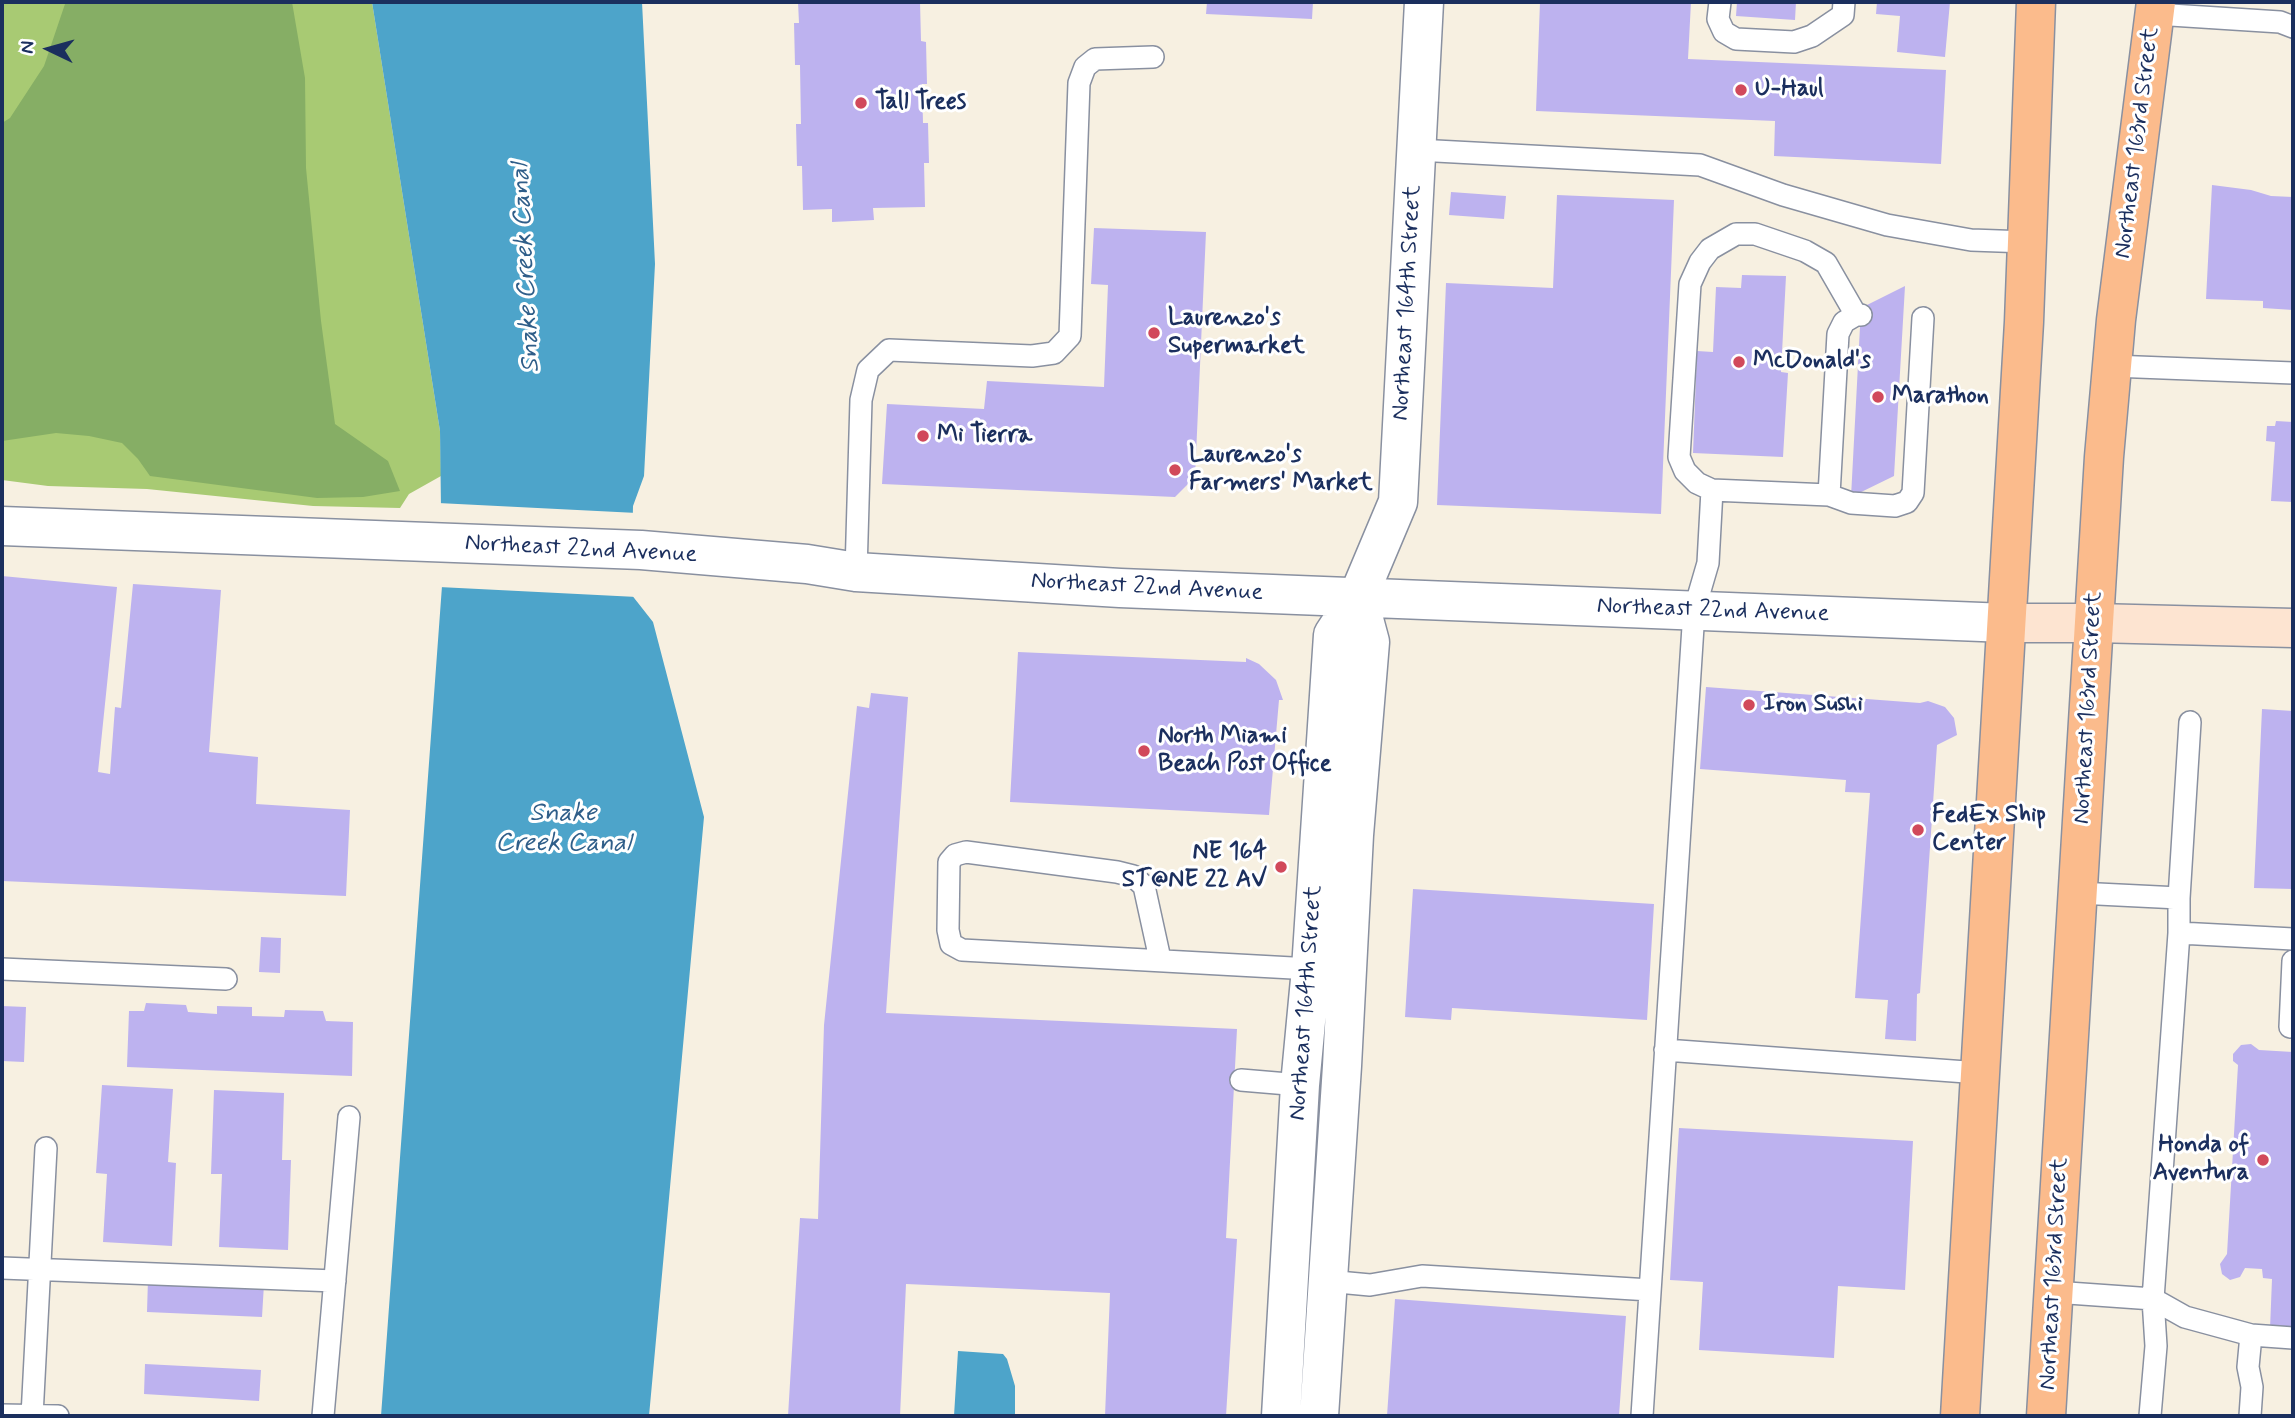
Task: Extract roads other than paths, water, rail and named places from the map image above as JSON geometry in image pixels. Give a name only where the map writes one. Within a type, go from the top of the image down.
[{"type":"main road","points":[[1960,1416],[2007,623],[2027,242],[2036,2]]},
{"type":"main road","name":"Northeast 163rd Street","points":[[2046,1416],[2104,457],[2112,366],[2155,8]]},
{"type":"main road","name":"Northeast 22nd Avenue","points":[[2007,623],[2095,622],[2293,628]]},
{"type":"street","name":"Northeast 164th Street","points":[[1281,1416],[1300,1085],[1311,969],[1333,635],[1358,597],[1398,502],[1424,2]]},
{"type":"street","points":[[2,513],[88,530]]},
{"type":"street","name":"Northeast 22nd Avenue","points":[[2,526],[642,551],[807,564],[856,572],[1120,588],[2007,623]]},
{"type":"street","name":"Northeast 164th Street","points":[[1319,1416],[1354,835],[1370,642],[1358,597]]},
{"type":"lane","points":[[1720,2],[1718,19],[1724,32],[1736,39],[1794,42],[1812,36],[1843,15],[1844,2]]},
{"type":"lane","points":[[2155,8],[2280,22],[2293,27]]},
{"type":"lane","points":[[856,572],[861,400],[868,370],[889,350],[1032,356],[1054,353],[1070,336],[1079,83],[1085,67],[1095,59],[1153,57]]},
{"type":"lane","points":[[1417,150],[1700,165],[1783,195],[1888,225],[1971,240],[2027,242]]},
{"type":"lane","points":[[1829,495],[1838,334],[1844,322],[1859,315],[1826,263],[1805,251],[1755,234],[1736,234],[1710,248],[1700,262],[1690,284],[1679,457],[1685,471],[1697,483],[1712,490],[1829,495],[1851,503],[1895,506],[1907,502],[1913,493],[1923,318]]},
{"type":"lane","points":[[2112,366],[2293,373]]},
{"type":"lane","points":[[1642,1416],[1694,611],[1709,563],[1712,490]]},
{"type":"lane","points":[[2150,1416],[2156,1346],[2153,1298],[2179,933],[2190,722]]},
{"type":"lane","points":[[1160,959],[1144,887],[1133,876],[966,852],[955,855],[949,862],[948,930],[951,944],[961,950],[1311,969]]},
{"type":"lane","points":[[2078,893],[2179,898]]},
{"type":"lane","points":[[2179,933],[2293,939]]},
{"type":"lane","points":[[2290,1027],[2293,961]]},
{"type":"lane","points":[[2,969],[226,979]]},
{"type":"lane","points":[[1665,1050],[1980,1073]]},
{"type":"lane","points":[[1241,1080],[1300,1085]]},
{"type":"lane","points":[[323,1416],[349,1117]]},
{"type":"lane","points":[[32,1416],[46,1148]]},
{"type":"lane","points":[[2,1268],[335,1281]]},
{"type":"lane","points":[[1327,1281],[1370,1284],[1422,1276],[1650,1290]]},
{"type":"lane","points":[[2054,1292],[2153,1298],[2185,1317],[2251,1335],[2293,1338]]},
{"type":"lane","points":[[2250,1416],[2252,1387],[2248,1367],[2251,1335]]},
{"type":"lane","points":[[2,1415],[58,1416]]},
{"type":"water","name":"Snake Creek Canal","points":[[372,2],[642,2],[655,264],[644,476],[633,506],[631,594],[653,622],[704,817],[649,1416],[381,1416],[442,586],[440,431]]},
{"type":"water","points":[[958,1351],[1003,1354],[1015,1386],[1015,1416],[954,1416]]},
{"type":"place","name":"U-Haul","points":[[1741,90]]},
{"type":"place","name":"Tall Trees","points":[[861,103]]},
{"type":"place","name":"Laurenzo's Supermarket","points":[[1154,333]]},
{"type":"place","name":"McDonald's","points":[[1739,362]]},
{"type":"place","name":"Marathon","points":[[1878,397]]},
{"type":"place","name":"Mi Tierra","points":[[923,436]]},
{"type":"place","name":"Laurenzo's Farmers' Market","points":[[1175,470]]},
{"type":"place","name":"Iron Sushi","points":[[1749,705]]},
{"type":"place","name":"North Miami Beach Post Office","points":[[1144,751]]},
{"type":"place","name":"FedEx Ship Center","points":[[1918,830]]},
{"type":"place","name":"NE 164 ST@NE 22 AV","points":[[1281,867]]},
{"type":"place","name":"Honda of Aventura","points":[[2263,1160]]}]
